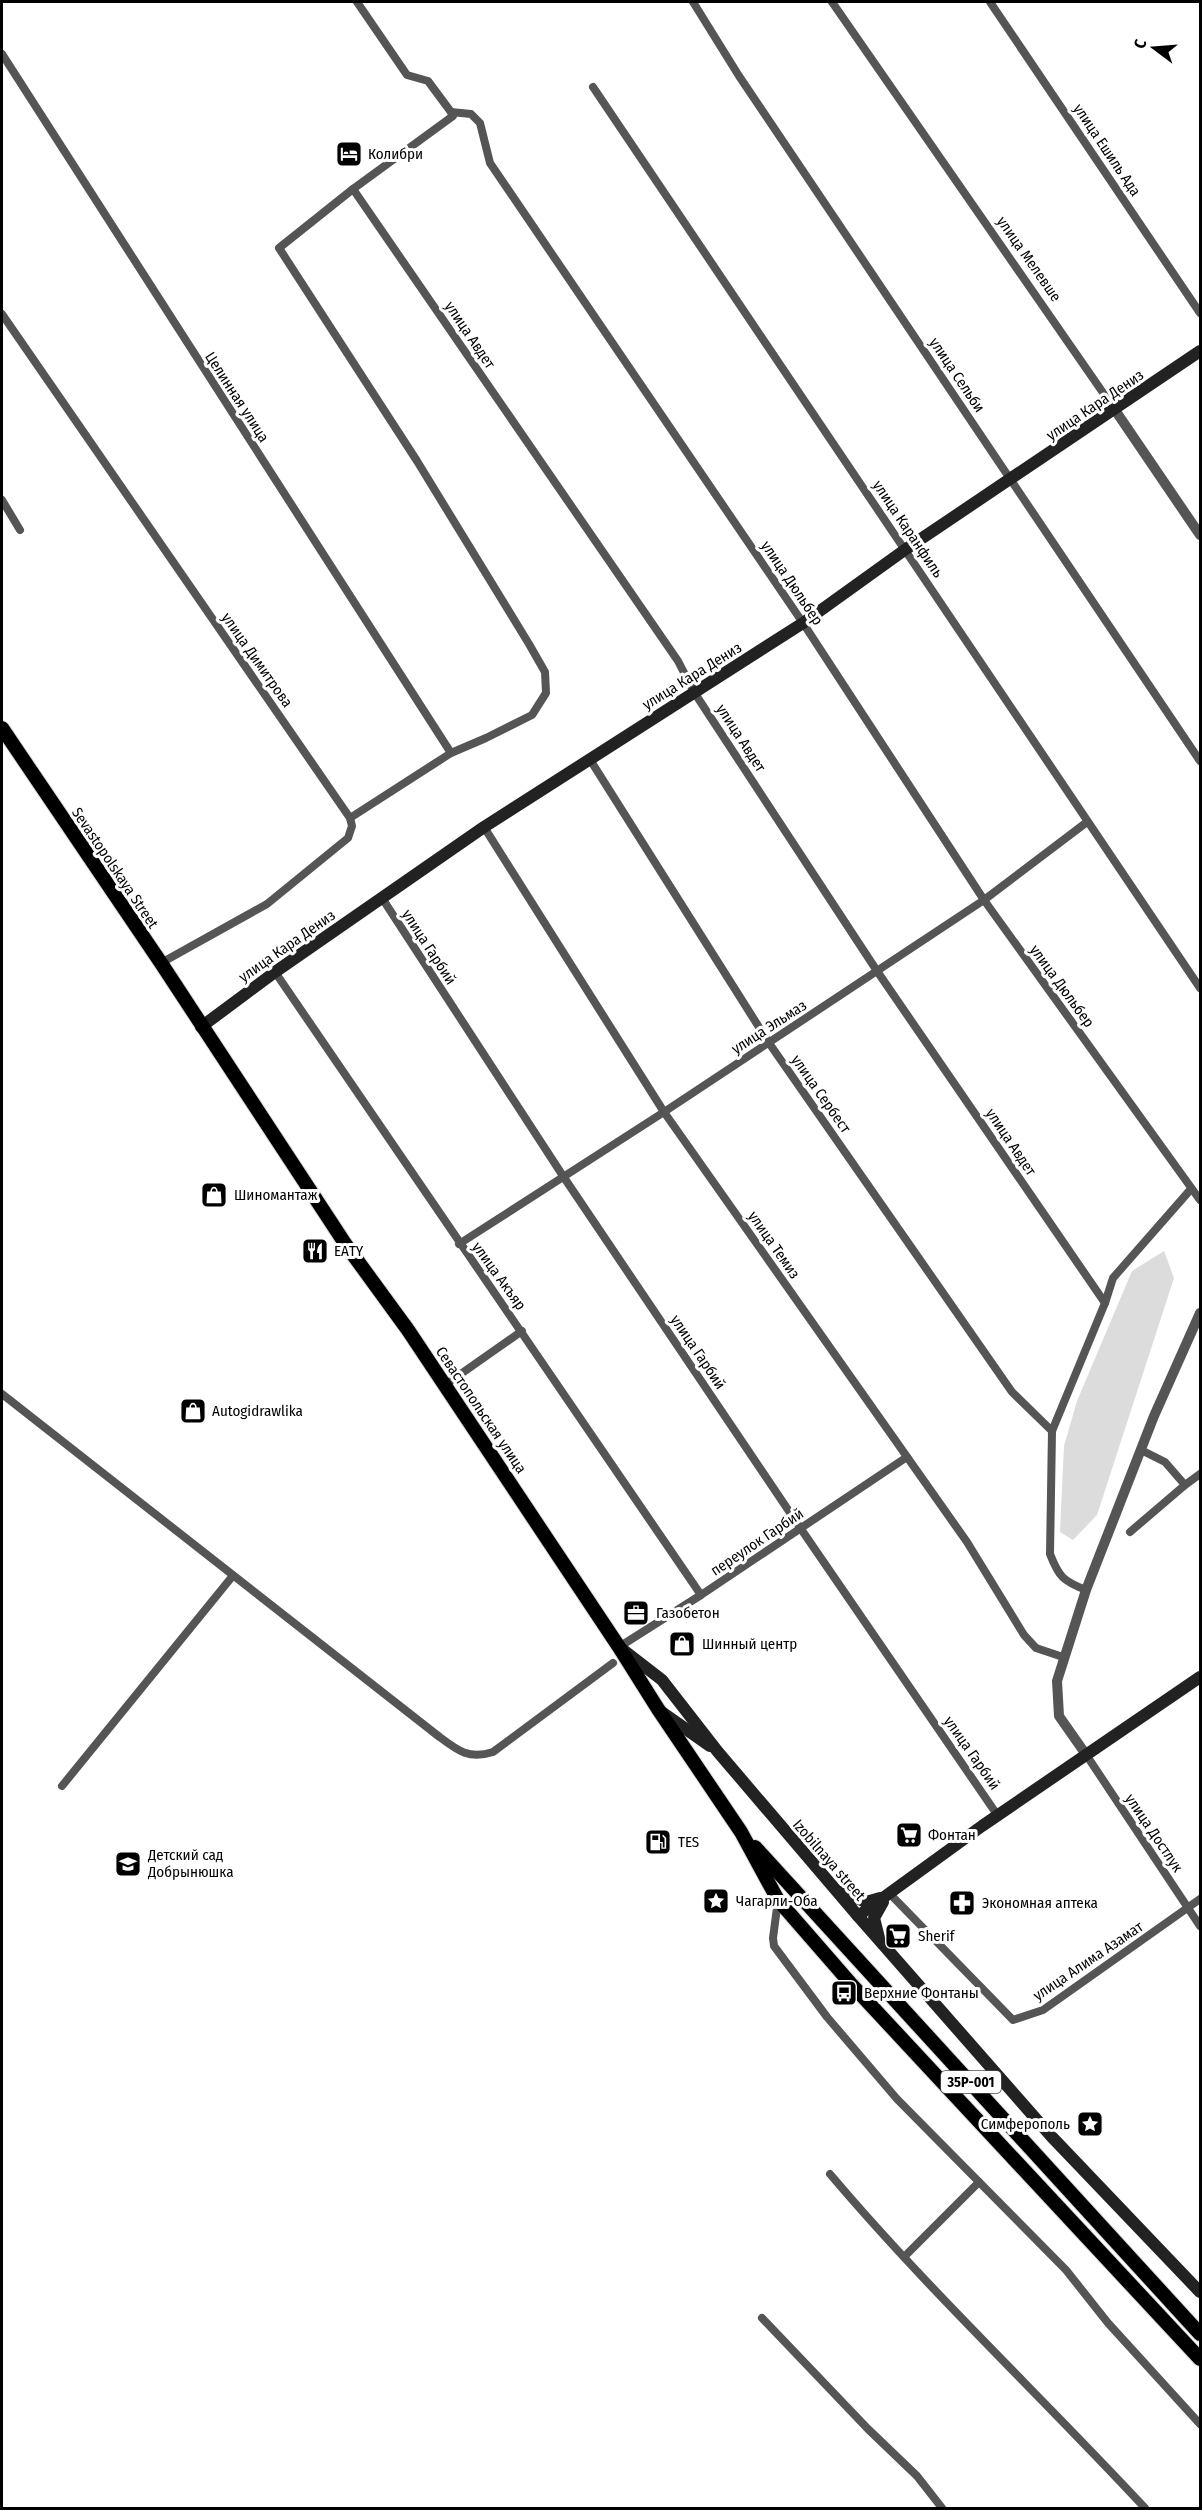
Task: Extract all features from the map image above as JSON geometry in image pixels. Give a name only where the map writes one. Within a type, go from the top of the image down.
[{"type":"main road","name":"улица Кара Дениз","points":[[201,1027],[275,972],[484,827],[803,623],[906,549],[1200,351]]},
{"type":"main road","name":"Sevastopolskaya Street","points":[[2,728],[161,963],[201,1027]]},
{"type":"main road","name":"Севастопольская улица","points":[[201,1027],[346,1245],[445,1385],[741,1832]]},
{"type":"main road","name":"Izobilnaya street","points":[[619,1647],[662,1680],[718,1752],[858,1916],[1200,1677]]},
{"type":"main road","points":[[658,1709],[718,1752]]},
{"type":"main road","name":"35Р-001","points":[[741,1832],[778,1900],[852,1985],[1200,2359]]},
{"type":"main road","name":"35Р-001","points":[[741,1832],[1200,2334]]},
{"type":"main road","points":[[828,1881],[848,1897],[866,1902],[890,1894]]},
{"type":"main road","points":[[882,1946],[876,1933],[874,1918],[879,1906],[890,1894]]},
{"type":"main road","points":[[858,1916],[1051,2136],[1200,2292]]},
{"type":"street","points":[[161,963],[267,904],[348,838],[352,826],[350,818],[451,753],[532,715],[546,693],[545,672],[417,461],[279,248],[353,189],[453,116],[428,81],[407,75],[357,2]]},
{"type":"street","name":"улица Сельби","points":[[693,2],[739,75],[1200,761]]},
{"type":"street","name":"улица Мелевше","points":[[832,2],[1200,535]]},
{"type":"street","name":"улица Ешиль Ада","points":[[990,2],[1200,313]]},
{"type":"street","name":"Целинная улица","points":[[2,54],[451,753]]},
{"type":"street","name":"улица Каранфиль","points":[[592,87],[906,549],[1200,988]]},
{"type":"street","name":"улица Дюльбер","points":[[451,112],[471,114],[480,123],[490,163],[803,623],[984,900],[1200,1200]]},
{"type":"street","name":"улица Авдет","points":[[353,189],[678,662],[694,692],[877,971],[1105,1303]]},
{"type":"street","name":"улица Димитрова","points":[[2,314],[350,818]]},
{"type":"street","points":[[2,500],[20,530]]},
{"type":"street","name":"улица Сербест","points":[[589,758],[769,1042],[1012,1392],[1052,1431]]},
{"type":"street","name":"улица Эльмаз","points":[[459,1244],[664,1112],[984,900],[1087,822]]},
{"type":"street","name":"улица Темиз","points":[[484,827],[664,1112],[967,1542],[1024,1635],[1036,1648],[1063,1657]]},
{"type":"street","name":"улица Гарбий","points":[[382,898],[563,1176],[998,1816]]},
{"type":"street","name":"улица Акъяр","points":[[275,972],[701,1595]]},
{"type":"street","points":[[1086,1590],[1068,1583],[1057,1573],[1050,1554],[1052,1431],[1105,1303],[1113,1278],[1191,1189]]},
{"type":"street","points":[[1087,1756],[1059,1716],[1057,1681],[1063,1657],[1086,1590],[1141,1450],[1200,1313]]},
{"type":"street","points":[[445,1385],[522,1331]]},
{"type":"street","points":[[2,1394],[463,1754],[480,1756],[494,1752],[613,1663]]},
{"type":"street","points":[[1141,1450],[1166,1462],[1185,1485]]},
{"type":"street","name":"переулок Гарбий","points":[[619,1647],[801,1529],[907,1456]]},
{"type":"street","points":[[1130,1532],[1200,1474]]},
{"type":"street","points":[[62,1786],[231,1578]]},
{"type":"street","name":"улица Достлук","points":[[1087,1756],[1200,1926]]},
{"type":"street","name":"улица Алима Азамат","points":[[890,1894],[1013,2020],[1043,2010],[1200,1899]]},
{"type":"street","points":[[778,1900],[772,1938],[778,1951],[827,2017],[865,2062],[1066,2270],[1108,2323],[1200,2424]]},
{"type":"street","points":[[831,2174],[904,2257],[1145,2508]]},
{"type":"street","points":[[904,2257],[979,2182]]},
{"type":"street","points":[[762,2318],[868,2429],[917,2476],[942,2508]]},
{"type":"shaded area","points":[[1164,1251],[1174,1278],[1097,1515],[1073,1540],[1060,1532],[1064,1446],[1077,1401],[1132,1271]]},
{"type":"place","name":"Колибри","points":[[349,154]]},
{"type":"place","name":"Шиномантаж","points":[[214,1195]]},
{"type":"place","name":"EАTY","points":[[315,1251]]},
{"type":"place","name":"Autogidrawlika","points":[[193,1411]]},
{"type":"place","name":"Газобетон","points":[[636,1613]]},
{"type":"place","name":"Шинный центр","points":[[682,1644]]},
{"type":"place","name":"Фонтан","points":[[909,1835]]},
{"type":"place","name":"TES","points":[[658,1842]]},
{"type":"place","name":"Детский сад Добрынюшка","points":[[128,1864]]},
{"type":"place","name":"Чагарли-Оба","points":[[716,1901]]},
{"type":"place","name":"Экономная аптека","points":[[962,1903]]},
{"type":"place","name":"Sherif","points":[[898,1936]]},
{"type":"place","name":"Верхние Фонтаны","points":[[844,1993]]},
{"type":"place","name":"Симферополь","points":[[1090,2124]]}]
